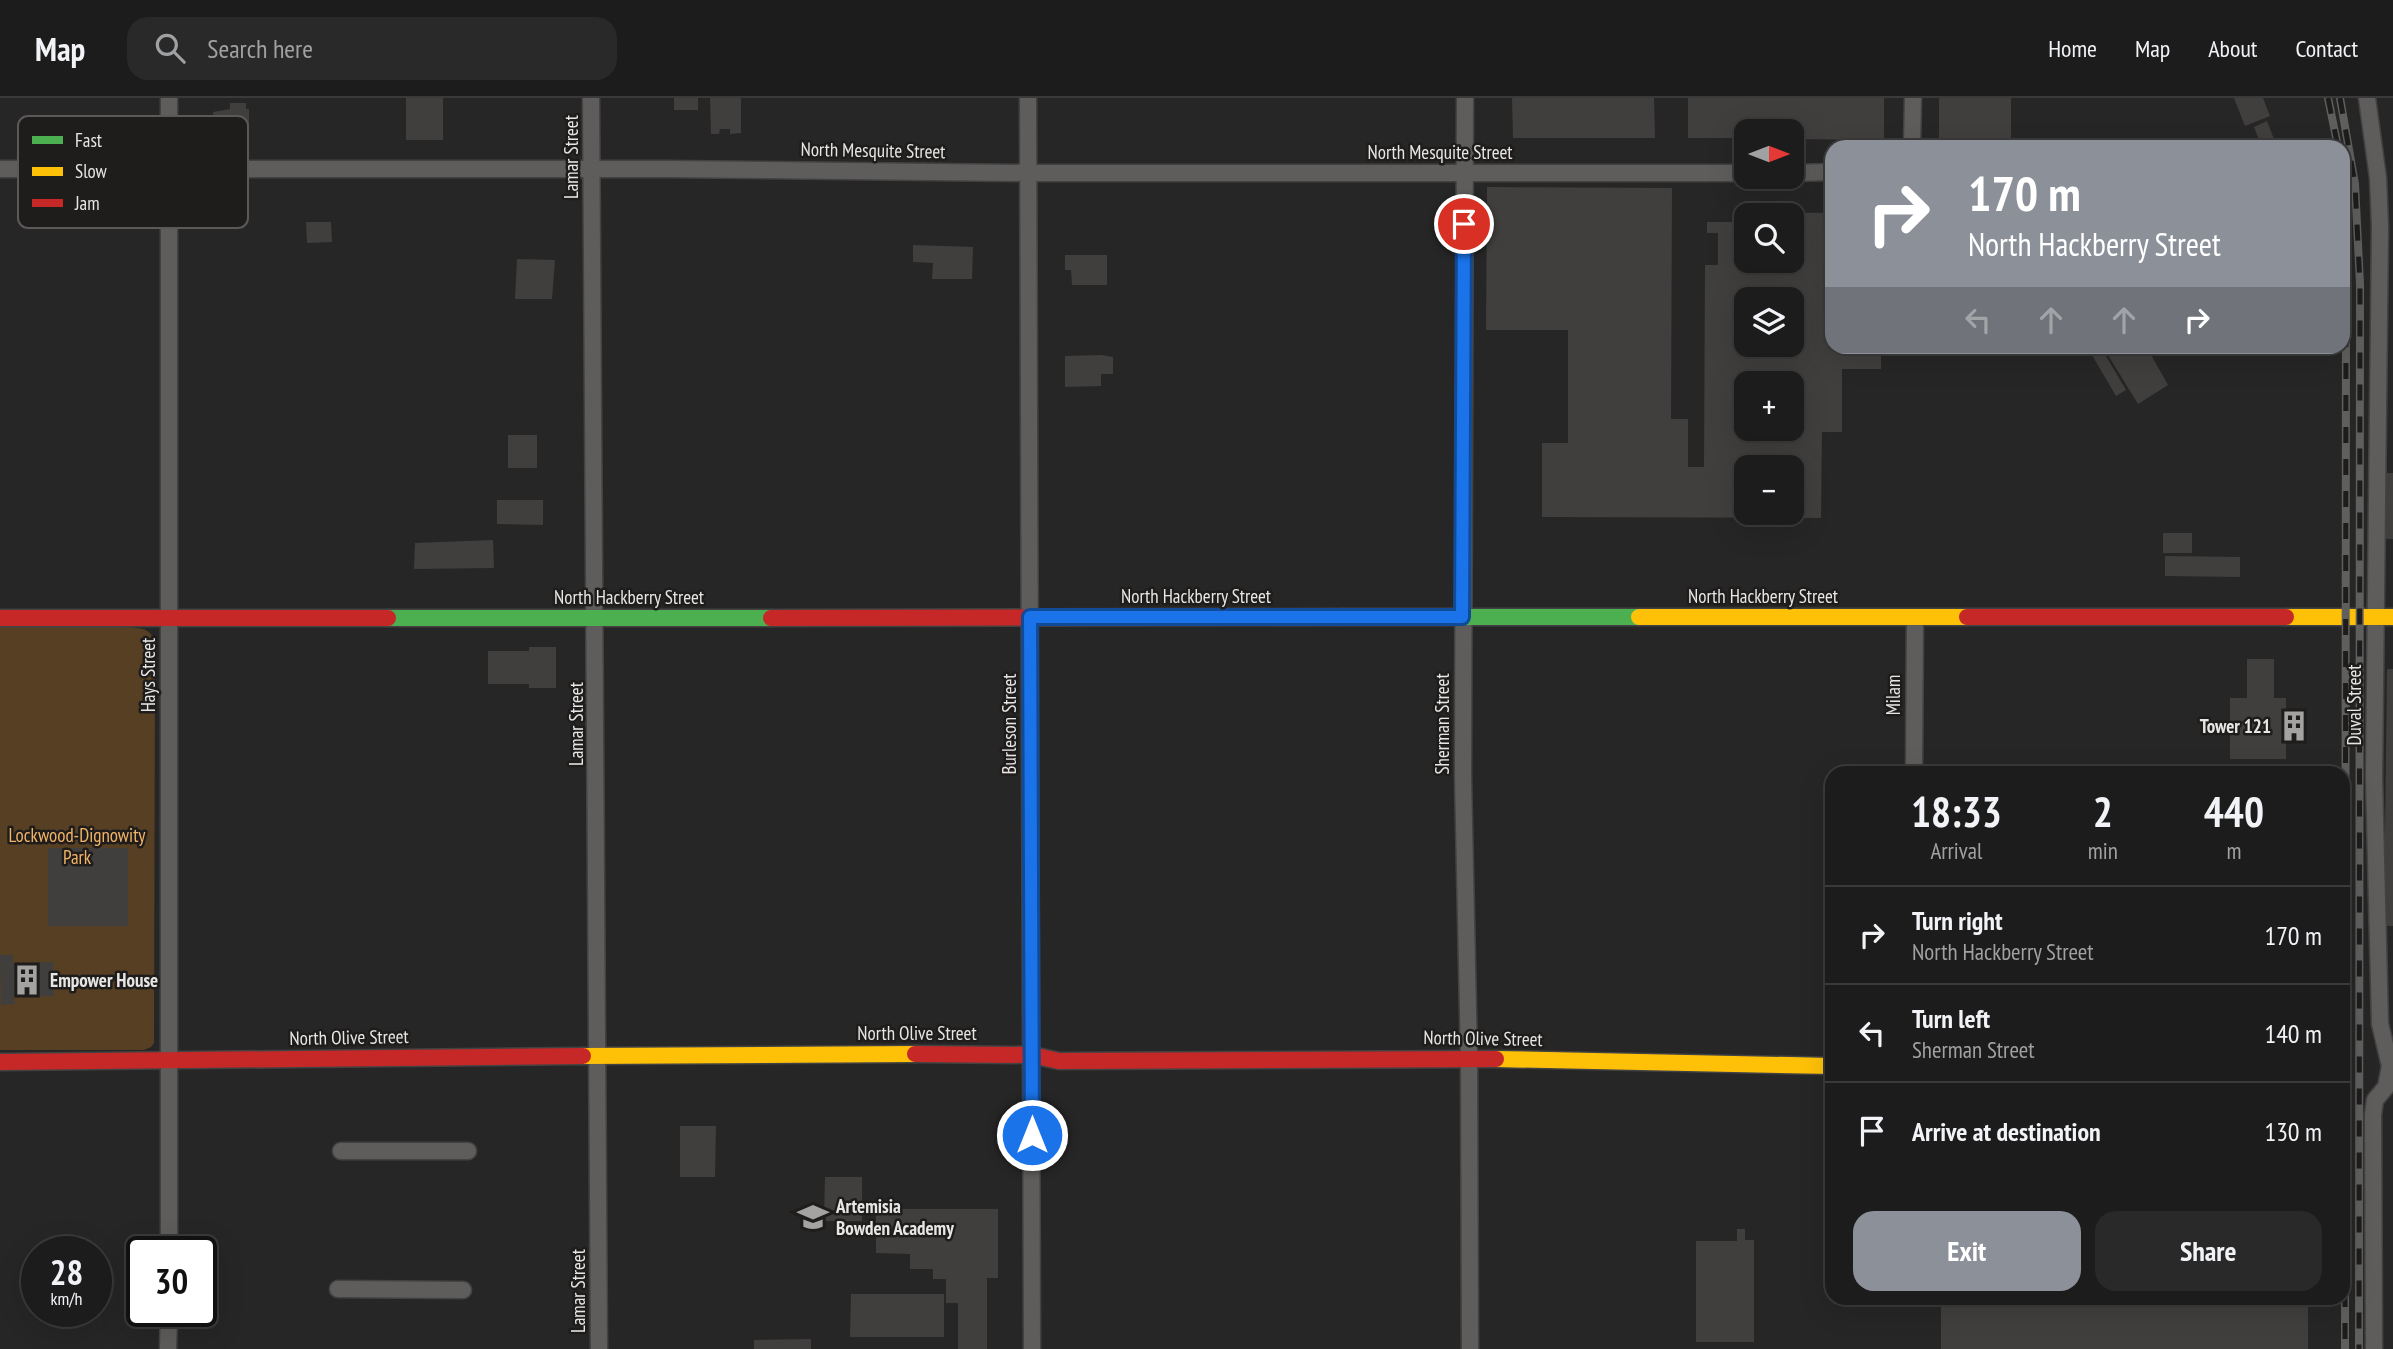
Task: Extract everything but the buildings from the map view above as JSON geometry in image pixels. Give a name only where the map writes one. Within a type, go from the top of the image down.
[{"type":"main road","name":"North Hackberry Street","points":[[0,618],[2393,617]]},
{"type":"main road","name":"North Olive Street","points":[[0,1062],[1032,1055],[1059,1061],[1469,1058],[1825,1066]]},
{"type":"street","name":"Hays Street","points":[[169,98],[169,116]]},
{"type":"street","name":"Lamar Street","points":[[592,98],[599,1349]]},
{"type":"street","name":"Burleson Street","points":[[1028,98],[1032,1349]]},
{"type":"street","name":"Sherman Street","points":[[1465,98],[1462,617],[1463,817],[1469,1058],[1470,1349]]},
{"type":"street","points":[[1912,140],[1913,98]]},
{"type":"street","name":"Duval Street","points":[[2367,98],[2386,178],[2376,617],[2376,919],[2380,1024],[2391,1066],[2386,1087],[2375,1100],[2373,1115],[2374,1349]]},
{"type":"street","name":"North Mesquite Street","points":[[0,169],[18,169]]},
{"type":"street","name":"North Mesquite Street","points":[[248,171],[1734,173]]},
{"type":"street","points":[[1804,173],[1825,173]]},
{"type":"street","name":"Hays Street","points":[[169,228],[169,1236]]},
{"type":"street","name":"Milam","points":[[1914,766],[1915,617]]},
{"type":"street","points":[[341,1151],[468,1151]]},
{"type":"street","points":[[338,1289],[463,1290]]},
{"type":"street","points":[[169,1327],[169,1349]]},
{"type":"green space","name":"Lockwood-Dignowity Park","points":[[0,627],[138,628],[150,633],[154,641],[154,1043],[144,1050],[0,1050]]},
{"type":"railway","points":[[2328,98],[2337,140]]},
{"type":"railway","points":[[2340,98],[2347,140]]},
{"type":"railway","points":[[2350,155],[2355,184],[2360,284],[2359,1349]]},
{"type":"railway","points":[[2346,354],[2346,766]]},
{"type":"railway","points":[[2345,1305],[2345,1349]]},
{"type":"traffic: fast","points":[[1343,617],[1639,617]]},
{"type":"traffic: fast","points":[[388,618],[771,618]]},
{"type":"traffic: slow","points":[[1639,617],[1967,617]]},
{"type":"traffic: slow","points":[[2286,617],[2393,617]]},
{"type":"traffic: slow","points":[[583,1056],[915,1054]]},
{"type":"traffic: slow","points":[[1496,1059],[1825,1066]]},
{"type":"traffic: jam","points":[[771,618],[1343,617]]},
{"type":"traffic: jam","points":[[1967,617],[2286,617]]},
{"type":"traffic: jam","points":[[0,618],[388,618]]},
{"type":"traffic: jam","points":[[915,1054],[1032,1055],[1059,1061],[1496,1059]]},
{"type":"traffic: jam","points":[[0,1062],[583,1056]]},
{"type":"place","name":"Tower 121","points":[[2294,726]]},
{"type":"place","name":"Empower House","points":[[27,980]]},
{"type":"place","name":"Artemisia Bowden Academy","points":[[813,1217]]},
{"type":"route","points":[[1032,1135],[1030,617],[1462,617],[1464,224]]}]
